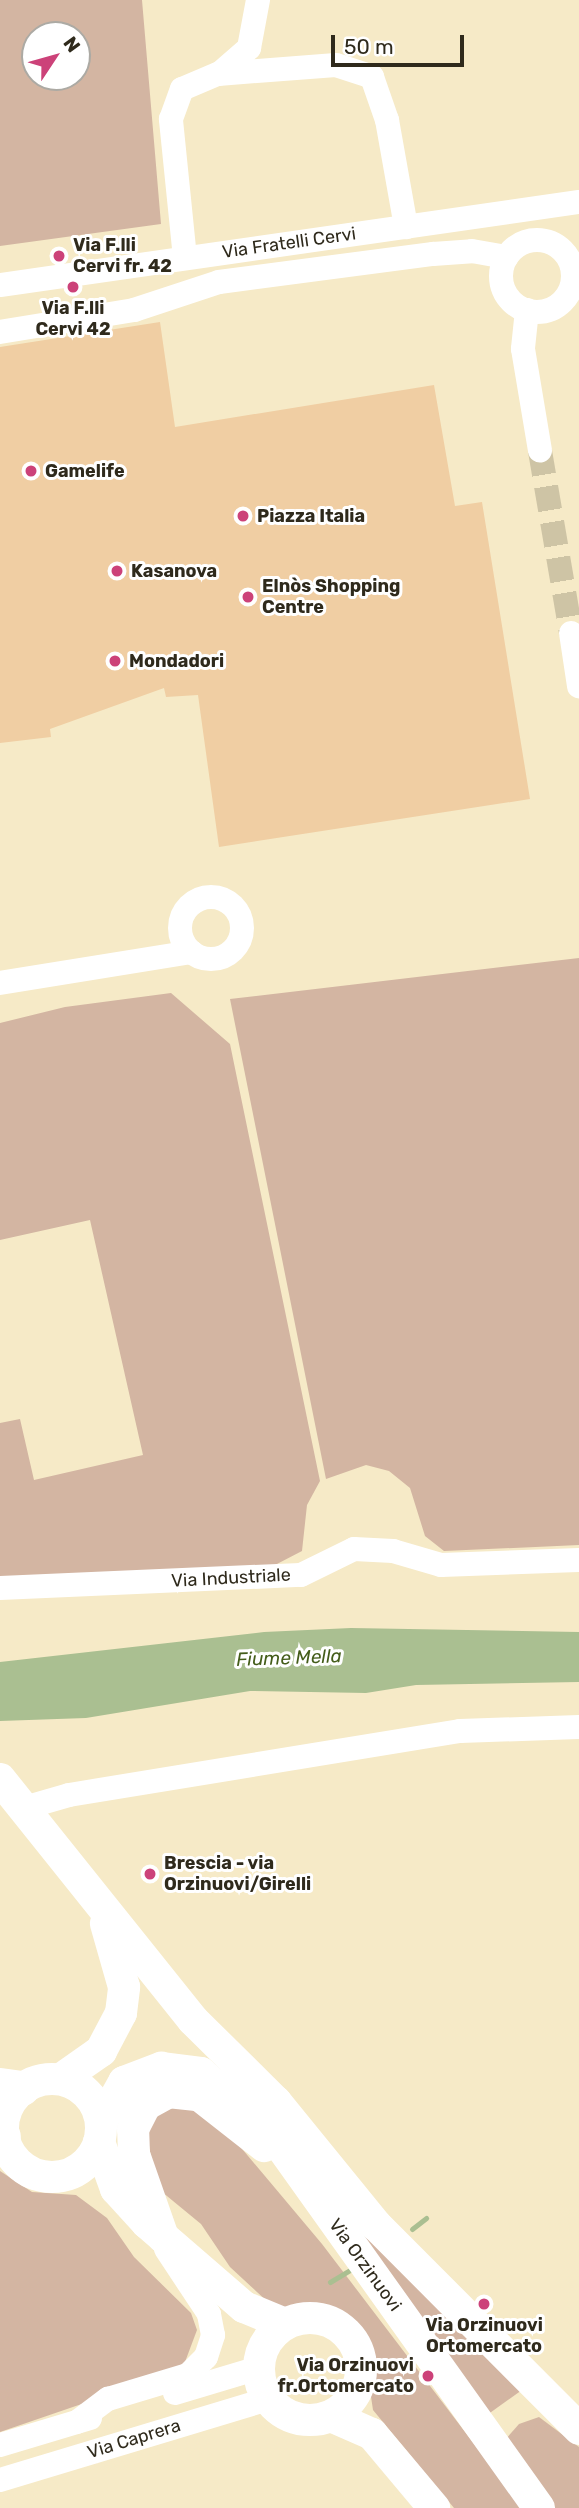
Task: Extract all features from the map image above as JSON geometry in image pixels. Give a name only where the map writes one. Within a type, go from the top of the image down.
[{"type":"main road","name":"Via Orzinuovi","points":[[1,1781],[103,1912],[193,2020],[276,2102],[376,2225],[579,2429]]},
{"type":"main road","points":[[103,1912],[124,1987],[121,2013],[101,2051],[61,2079],[11,2087],[2,2134],[27,2171],[69,2175],[116,2189]]},
{"type":"main road","name":"Via Orzinuovi","points":[[193,2020],[287,2158],[540,2508]]},
{"type":"main road","points":[[69,2175],[93,2156],[100,2132],[124,2082],[142,2072],[181,2068],[216,2082],[260,2136],[287,2158]]},
{"type":"main road","points":[[61,2079],[88,2095],[116,2189],[155,2230],[244,2307],[285,2325],[312,2318],[339,2328],[361,2364],[356,2392],[372,2434],[434,2508]]},
{"type":"main road","points":[[155,2230],[132,2142],[137,2116],[155,2097],[168,2092],[199,2095],[228,2113],[252,2139],[287,2158]]},
{"type":"main road","points":[[244,2307],[260,2359],[268,2399],[301,2420],[331,2416],[372,2434]]},
{"type":"main road","points":[[260,2359],[285,2325]]},
{"type":"main road","points":[[331,2416],[356,2392]]},
{"type":"street","points":[[218,74],[249,48],[258,0]]},
{"type":"street","points":[[185,258],[172,109],[192,80],[218,74],[336,65],[372,77],[387,120],[406,226]]},
{"type":"street","name":"Via Fratelli Cervi","points":[[0,285],[579,202]]},
{"type":"street","points":[[0,332],[134,310],[219,282],[446,253],[506,257],[525,242],[538,240],[550,242],[574,254],[573,278],[566,297],[549,309],[527,310],[504,289],[506,257]]},
{"type":"street","points":[[527,310],[523,349],[540,451]]},
{"type":"street","points":[[571,633],[579,686]]},
{"type":"street","points":[[141,957],[180,923],[188,906],[204,897],[224,899],[239,913],[242,933],[229,954],[206,959],[192,952],[182,939],[180,923]]},
{"type":"street","points":[[0,983],[141,957],[192,952]]},
{"type":"street","name":"Via Industriale","points":[[0,1588],[301,1575],[354,1549],[393,1551],[441,1565],[579,1560]]},
{"type":"street","points":[[24,1808],[69,1795],[460,1731],[579,1727]]},
{"type":"street","points":[[77,2423],[108,2399],[188,2375],[211,2347],[209,2314],[155,2230]]},
{"type":"street","name":"Via Caprera","points":[[0,2445],[77,2423],[260,2359]]},
{"type":"street","name":"Via Caprera","points":[[0,2480],[268,2399]]},
{"type":"shaded area","points":[[0,0],[142,0],[161,224],[0,246]]},
{"type":"shaded area","points":[[579,958],[579,1545],[444,1551],[425,1536],[410,1488],[389,1471],[366,1465],[326,1479],[230,999]]},
{"type":"shaded area","points":[[171,993],[230,1044],[320,1481],[307,1505],[302,1551],[275,1565],[0,1577],[0,1423],[20,1419],[34,1480],[143,1455],[90,1220],[0,1240],[0,1023],[65,1007]]},
{"type":"shaded area","points":[[194,2106],[222,2125],[322,2244],[523,2508],[454,2508],[373,2410],[365,2357],[351,2327],[325,2310],[294,2312],[271,2305],[230,2267],[201,2224],[156,2187],[144,2116],[151,2108]]},
{"type":"shaded area","points":[[0,2171],[32,2192],[76,2195],[107,2218],[134,2257],[191,2313],[197,2330],[185,2362],[172,2373],[0,2432]]},
{"type":"shaded area","points":[[367,2231],[522,2390],[487,2415],[361,2235]]},
{"type":"shaded area","points":[[539,2417],[579,2447],[579,2508],[553,2508],[505,2440],[519,2424]]},
{"type":"water","name":"Fiume Mella","points":[[351,1628],[579,1632],[579,1682],[416,1685],[366,1693],[250,1691],[86,1718],[0,1721],[0,1662],[264,1632]]},
{"type":"building","name":"Elnòs Shopping Centre","points":[[160,322],[175,427],[434,385],[455,506],[482,502],[530,799],[219,847],[198,695],[166,697],[164,688],[50,729],[51,737],[0,743],[0,347]]},
{"type":"waterway","points":[[412,2229],[426,2218]]},
{"type":"waterway","points":[[330,2282],[350,2270]]},
{"type":"tunnel","points":[[540,451],[571,633]]},
{"type":"place","name":"Via F.lli Cervi fr. 42","points":[[59,256]]},
{"type":"place","name":"Via F.lli Cervi 42","points":[[73,287]]},
{"type":"place","name":"Gamelife","points":[[31,471]]},
{"type":"place","name":"Piazza Italia","points":[[243,516]]},
{"type":"place","name":"Kasanova","points":[[117,571]]},
{"type":"place","name":"Elnòs Shopping Centre","points":[[248,597]]},
{"type":"place","name":"Mondadori","points":[[115,661]]},
{"type":"place","name":"Brescia - via Orzinuovi/Girelli","points":[[150,1874]]},
{"type":"place","name":"Via Orzinuovi Ortomercato","points":[[484,2304]]},
{"type":"place","name":"Via Orzinuovi fr.Ortomercato","points":[[428,2376]]}]
